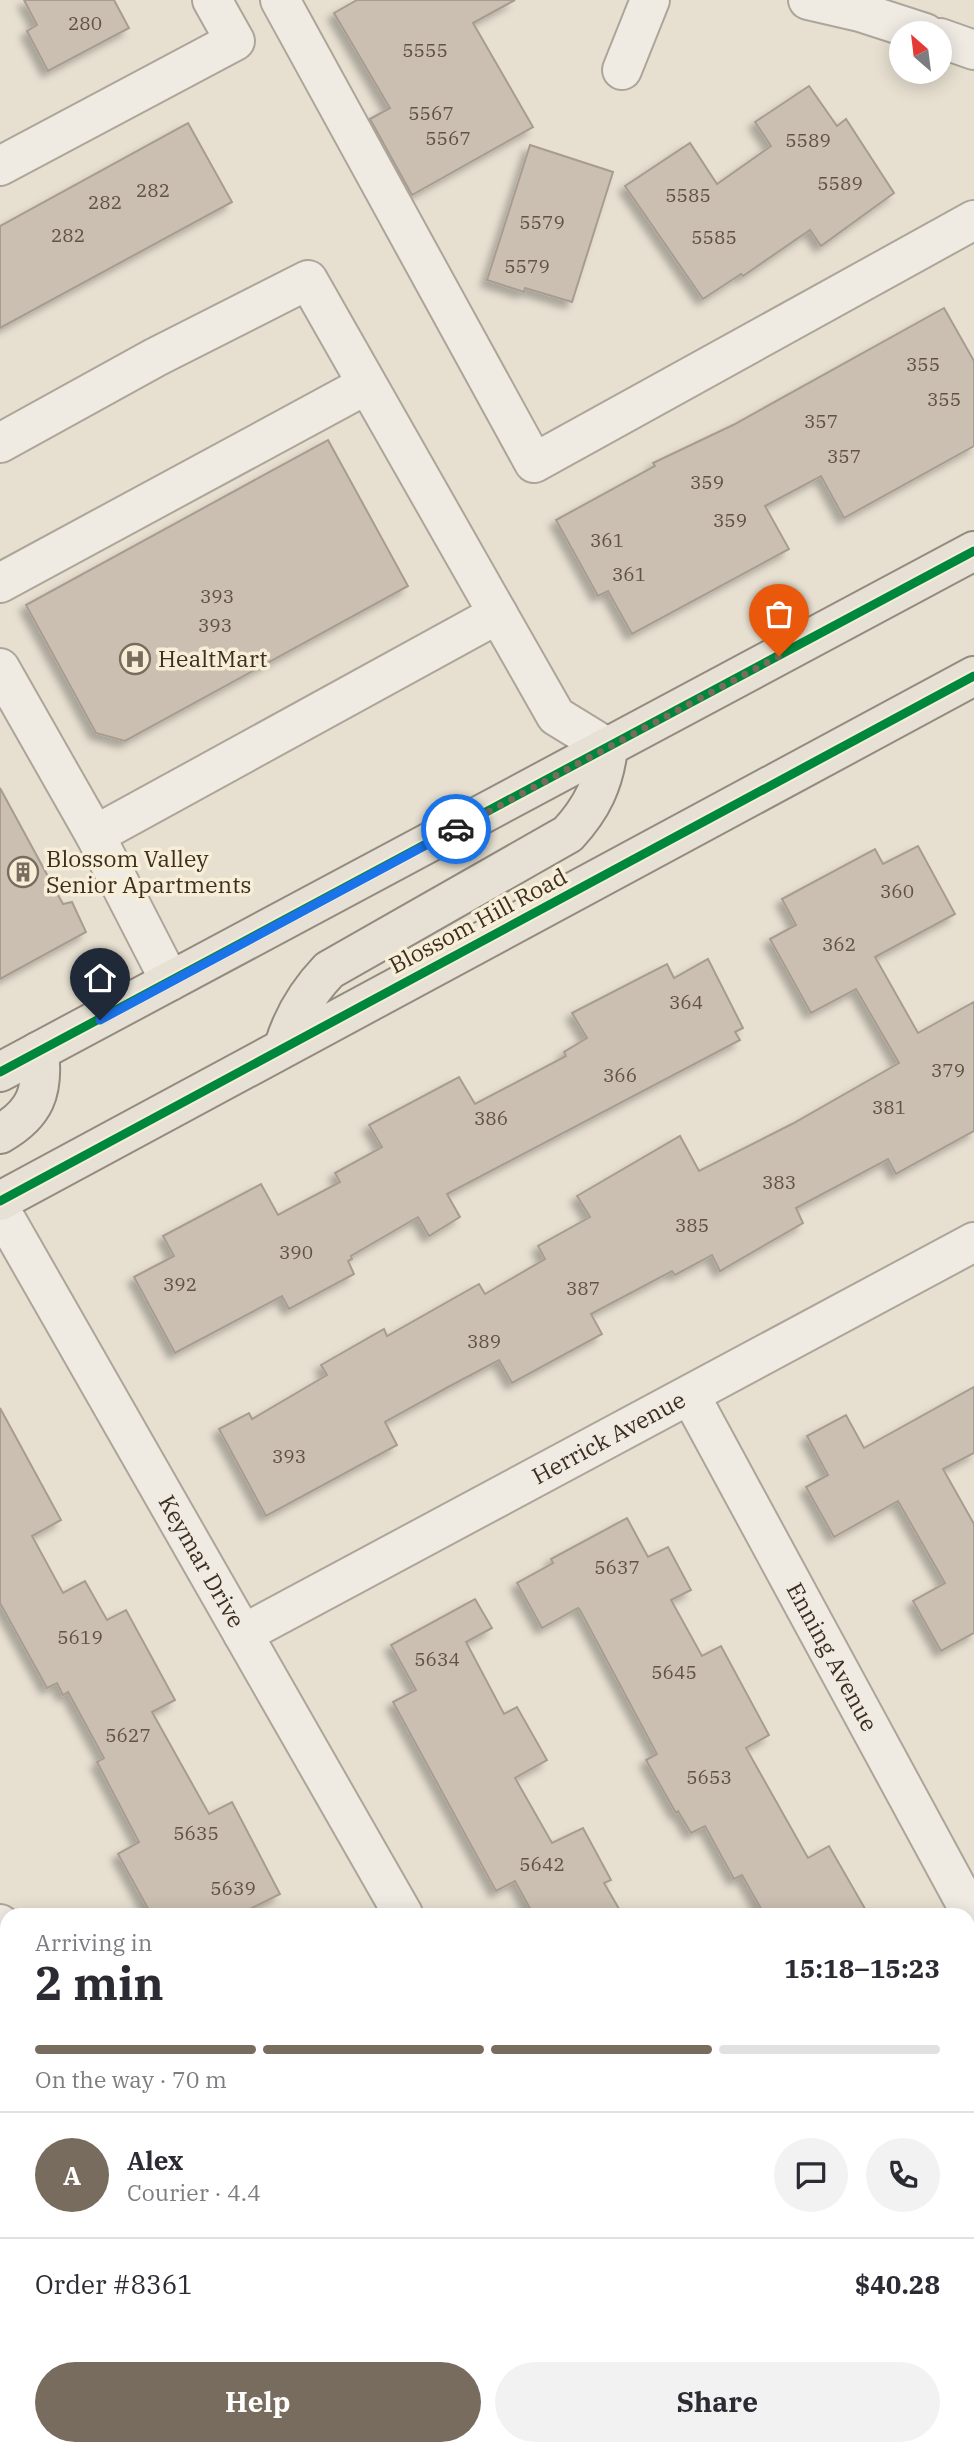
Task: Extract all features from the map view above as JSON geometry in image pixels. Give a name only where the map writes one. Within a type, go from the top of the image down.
[{"type":"main road","points":[[0,1072],[974,551]]},
{"type":"main road","name":"Blossom Hill Road","points":[[0,1200],[974,676]]},
{"type":"main road","points":[[284,1046],[300,1006],[311,988],[329,970],[568,834],[586,814],[598,793],[606,771],[608,748]]},
{"type":"main road","points":[[0,1135],[24,1119],[36,1097],[42,1075],[39,1051]]},
{"type":"street","points":[[0,166],[235,41],[212,0]]},
{"type":"street","points":[[280,0],[534,463],[974,220]]},
{"type":"street","points":[[622,70],[650,0]]},
{"type":"street","points":[[808,0],[889,21]]},
{"type":"street","points":[[952,42],[974,50]]},
{"type":"street","points":[[0,443],[156,357],[308,280],[556,716],[608,748]]},
{"type":"street","points":[[0,583],[366,385]]},
{"type":"street","points":[[95,835],[498,614]]},
{"type":"street","points":[[0,668],[95,835],[170,981]]},
{"type":"street","name":"Keymar Drive","points":[[0,1209],[400,1908]]},
{"type":"street","name":"Herrick Avenue","points":[[243,1634],[974,1242]]},
{"type":"street","name":"Enning Avenue","points":[[690,1395],[968,1908]]},
{"type":"building","points":[[24,0],[114,0],[129,28],[48,71],[27,31],[37,25]]},
{"type":"building","points":[[357,0],[515,0],[473,23],[533,127],[412,195],[370,119],[390,108],[334,13]]},
{"type":"building","points":[[809,86],[837,126],[846,119],[894,193],[821,246],[810,230],[743,276],[741,274],[703,299],[625,186],[690,143],[717,184],[771,146],[755,122]]},
{"type":"building","points":[[188,123],[232,202],[0,328],[0,226]]},
{"type":"building","points":[[530,145],[613,172],[572,302],[525,288],[524,292],[487,280]]},
{"type":"building","points":[[944,308],[974,361],[974,446],[844,518],[821,476],[765,506],[789,549],[632,634],[608,591],[598,596],[556,520],[655,466],[653,463],[733,425]]},
{"type":"building","points":[[328,440],[408,586],[125,741],[96,733],[26,605]]},
{"type":"building","name":"Blossom Valley Senior Apartments","points":[[0,788],[63,904],[72,902],[86,932],[0,979]]},
{"type":"building","points":[[918,846],[955,914],[875,957],[918,1033],[974,1002],[974,1131],[896,1174],[888,1159],[796,1208],[803,1223],[720,1271],[712,1255],[675,1275],[672,1271],[591,1314],[602,1334],[512,1383],[499,1360],[450,1386],[385,1422],[397,1445],[266,1516],[219,1429],[249,1413],[252,1419],[327,1375],[321,1365],[384,1329],[387,1336],[479,1284],[485,1294],[545,1259],[538,1246],[590,1217],[577,1196],[680,1136],[699,1171],[792,1124],[899,1063],[856,989],[811,1013],[770,939],[796,925],[782,899],[875,849],[883,864]]},
{"type":"building","points":[[708,959],[743,1028],[735,1032],[740,1040],[447,1194],[460,1217],[429,1236],[418,1217],[351,1256],[352,1259],[348,1261],[354,1274],[289,1309],[282,1296],[175,1353],[134,1277],[174,1256],[163,1236],[261,1184],[278,1215],[340,1182],[335,1173],[382,1147],[369,1125],[459,1077],[475,1104],[566,1056],[564,1052],[587,1038],[572,1013],[667,964],[674,978]]},
{"type":"building","points":[[974,1387],[974,1453],[943,1469],[974,1524],[974,1633],[941,1651],[913,1601],[945,1583],[898,1501],[834,1537],[806,1487],[828,1475],[807,1436],[846,1415],[864,1448]]},
{"type":"building","points":[[0,1408],[61,1520],[32,1536],[63,1593],[85,1581],[107,1620],[126,1610],[175,1700],[152,1712],[209,1814],[232,1802],[280,1894],[252,1908],[148,1908],[118,1854],[139,1842],[97,1762],[104,1758],[68,1692],[63,1695],[57,1683],[47,1688],[0,1603]]},
{"type":"building","points":[[627,1518],[648,1557],[668,1547],[691,1590],[671,1600],[702,1656],[721,1646],[769,1735],[746,1748],[808,1858],[829,1846],[865,1908],[761,1908],[742,1875],[734,1879],[705,1826],[691,1833],[678,1811],[676,1813],[646,1760],[657,1754],[580,1610],[578,1608],[542,1628],[517,1583],[553,1563],[551,1559]]},
{"type":"building","points":[[475,1599],[492,1628],[466,1642],[504,1714],[517,1707],[547,1760],[515,1778],[552,1843],[583,1828],[611,1880],[604,1883],[619,1908],[530,1908],[515,1881],[496,1891],[393,1702],[416,1690],[391,1645]]},
{"type":"cycle path","points":[[0,1072],[974,551]]},
{"type":"cycle path","points":[[0,1201],[974,676]]},
{"type":"way so far","points":[[456,829],[779,656]]},
{"type":"place","name":"HealtMart","points":[[135,659]]},
{"type":"place","name":"Blossom Valley Senior Apartments","points":[[23,872]]},
{"type":"route","points":[[100,1020],[456,829]]}]
